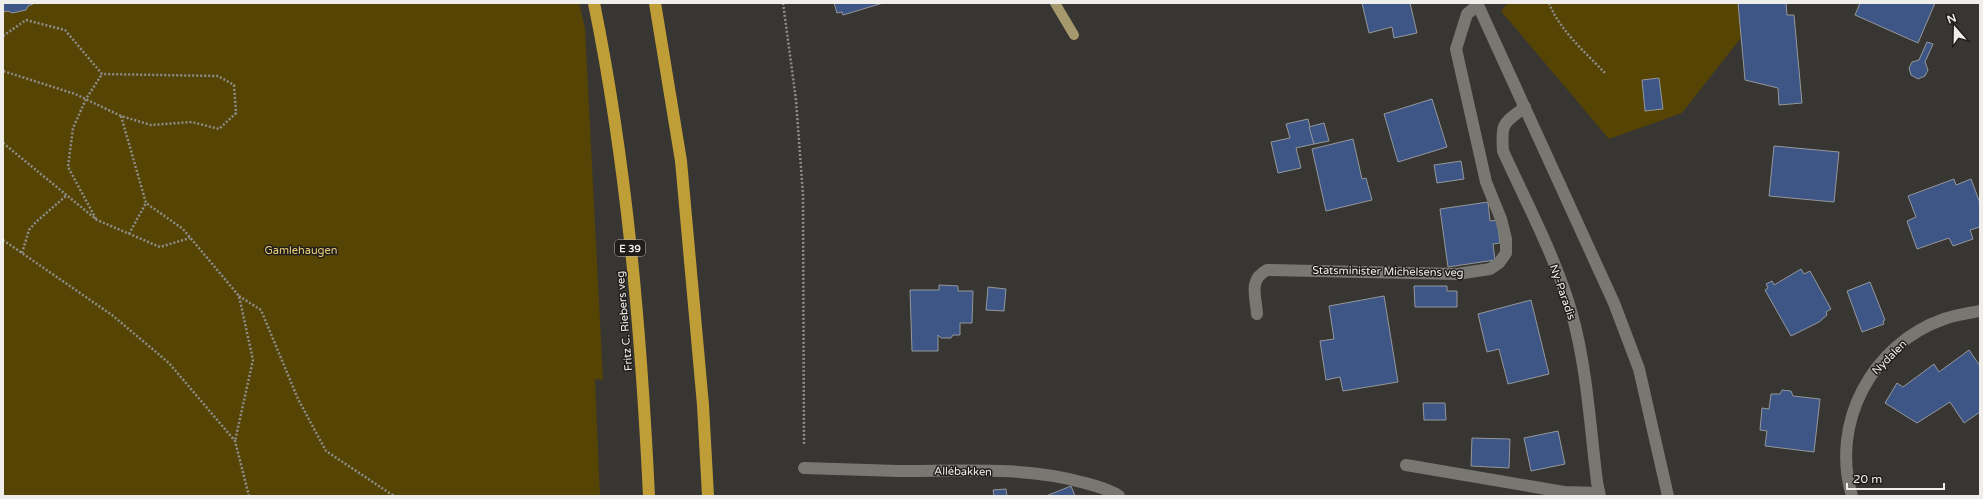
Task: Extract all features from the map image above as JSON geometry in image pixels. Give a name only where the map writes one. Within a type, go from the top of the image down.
[{"type":"highway","name":"Fritz C. Riebers veg","points":[[594,3],[605,56],[622,170],[645,414],[649,496]]},
{"type":"highway","points":[[654,3],[681,161],[703,397],[708,496]]},
{"type":"street","name":"Statsminister Michelsens veg","points":[[1257,314],[1255,281],[1259,274],[1267,270],[1457,274],[1490,269],[1499,263],[1506,254],[1506,239],[1501,219],[1486,182],[1456,49],[1467,14],[1477,4],[1611,296],[1639,369],[1668,496]]},
{"type":"street","name":"Ny-Paradis","points":[[1525,106],[1504,123],[1502,132],[1503,151],[1558,274],[1572,314],[1583,364],[1598,490]]},
{"type":"street","name":"Nydalen","points":[[1852,496],[1847,476],[1847,432],[1856,401],[1874,370],[1911,336],[1944,319],[1980,312]]},
{"type":"street","points":[[1406,465],[1564,492],[1598,490]]},
{"type":"street","name":"Allébakken","points":[[804,468],[897,471],[970,470],[1038,474],[1066,478],[1086,483],[1100,487],[1119,496]]},
{"type":"path","points":[[783,3],[796,100],[804,195],[804,468]]},
{"type":"path","points":[[1549,3],[1552,11],[1573,40],[1606,74]]},
{"type":"path","points":[[3,36],[26,20],[65,30],[102,74],[218,76],[234,86],[236,113],[219,129],[192,122],[151,125],[121,116],[86,99],[3,71]]},
{"type":"path","points":[[97,220],[68,167],[73,128],[86,99],[102,74]]},
{"type":"path","points":[[121,116],[146,203],[183,229],[239,296],[261,310],[298,399],[326,451],[394,496]]},
{"type":"path","points":[[3,142],[97,220],[160,247],[190,238]]},
{"type":"path","points":[[22,253],[30,230],[33,226],[67,195]]},
{"type":"path","points":[[129,234],[146,203]]},
{"type":"path","points":[[3,240],[112,315],[169,363],[235,441],[249,496]]},
{"type":"path","points":[[235,441],[253,360],[239,296]]},
{"type":"green space","name":"Gamlehaugen","points":[[3,3],[579,3],[585,28],[603,380],[595,379],[600,496],[3,496]]},
{"type":"green space","points":[[1508,3],[1768,3],[1682,113],[1609,139],[1501,11]]},
{"type":"building","points":[[3,3],[33,4],[28,6],[26,10],[12,13],[8,11],[3,12]]},
{"type":"building","points":[[834,3],[883,3],[843,15],[842,12],[837,13]]},
{"type":"building","points":[[1362,3],[1410,3],[1417,33],[1394,38],[1392,27],[1369,33]]},
{"type":"building","points":[[1738,3],[1786,3],[1787,15],[1794,15],[1802,103],[1779,105],[1778,88],[1745,80]]},
{"type":"building","points":[[1860,3],[1935,3],[1918,43],[1855,15]]},
{"type":"building","points":[[1927,42],[1933,44],[1925,62],[1928,70],[1925,76],[1918,79],[1911,75],[1909,68],[1912,62],[1919,60]]},
{"type":"building","points":[[1659,78],[1663,109],[1645,111],[1642,80]]},
{"type":"building","points":[[1432,99],[1447,147],[1398,162],[1384,114]]},
{"type":"building","points":[[1308,119],[1314,144],[1296,148],[1301,168],[1278,173],[1271,142],[1290,138],[1286,124]]},
{"type":"building","points":[[1324,123],[1329,141],[1314,144],[1309,127]]},
{"type":"building","points":[[1353,139],[1362,179],[1366,178],[1372,200],[1326,211],[1312,149]]},
{"type":"building","points":[[1774,146],[1839,152],[1834,202],[1769,196]]},
{"type":"building","points":[[1461,161],[1464,179],[1437,183],[1434,165]]},
{"type":"building","points":[[1954,179],[1956,185],[1971,179],[1980,203],[1980,227],[1970,230],[1973,239],[1953,246],[1949,238],[1917,249],[1907,221],[1916,217],[1908,196]]},
{"type":"building","points":[[1488,202],[1490,221],[1497,220],[1500,243],[1493,244],[1495,260],[1448,267],[1440,209]]},
{"type":"building","points":[[1801,269],[1804,274],[1810,271],[1831,309],[1826,312],[1827,315],[1819,322],[1791,336],[1765,290],[1768,288],[1766,284],[1772,281],[1774,285]]},
{"type":"building","points":[[1870,282],[1885,320],[1883,321],[1884,324],[1862,332],[1847,291]]},
{"type":"building","points":[[939,285],[958,286],[958,291],[973,291],[972,323],[960,323],[960,335],[953,335],[951,338],[941,338],[938,335],[938,351],[912,351],[910,290],[939,290]]},
{"type":"building","points":[[1414,286],[1447,286],[1447,291],[1457,291],[1457,307],[1415,307]]},
{"type":"building","points":[[988,287],[1006,289],[1004,311],[986,310]]},
{"type":"building","points":[[1384,296],[1398,382],[1343,391],[1340,377],[1326,380],[1320,341],[1334,339],[1329,306]]},
{"type":"building","points":[[1531,300],[1549,374],[1508,384],[1499,349],[1487,352],[1478,314]]},
{"type":"building","points":[[1969,350],[1980,366],[1980,412],[1964,423],[1950,402],[1917,423],[1885,403],[1897,383],[1903,387],[1934,364],[1939,372]]},
{"type":"building","points":[[1782,390],[1791,391],[1793,396],[1820,399],[1814,452],[1765,446],[1767,431],[1760,430],[1762,408],[1769,409],[1771,394],[1780,394]]},
{"type":"building","points":[[1423,403],[1445,403],[1446,420],[1424,420]]},
{"type":"building","points":[[1558,431],[1565,464],[1531,471],[1524,438]]},
{"type":"building","points":[[1472,438],[1510,439],[1509,468],[1471,466]]},
{"type":"building","points":[[1071,486],[1075,496],[1046,496]]},
{"type":"building","points":[[1006,489],[1007,496],[994,496],[993,490]]},
{"type":"waterway","points":[[1055,3],[1074,35]]}]
